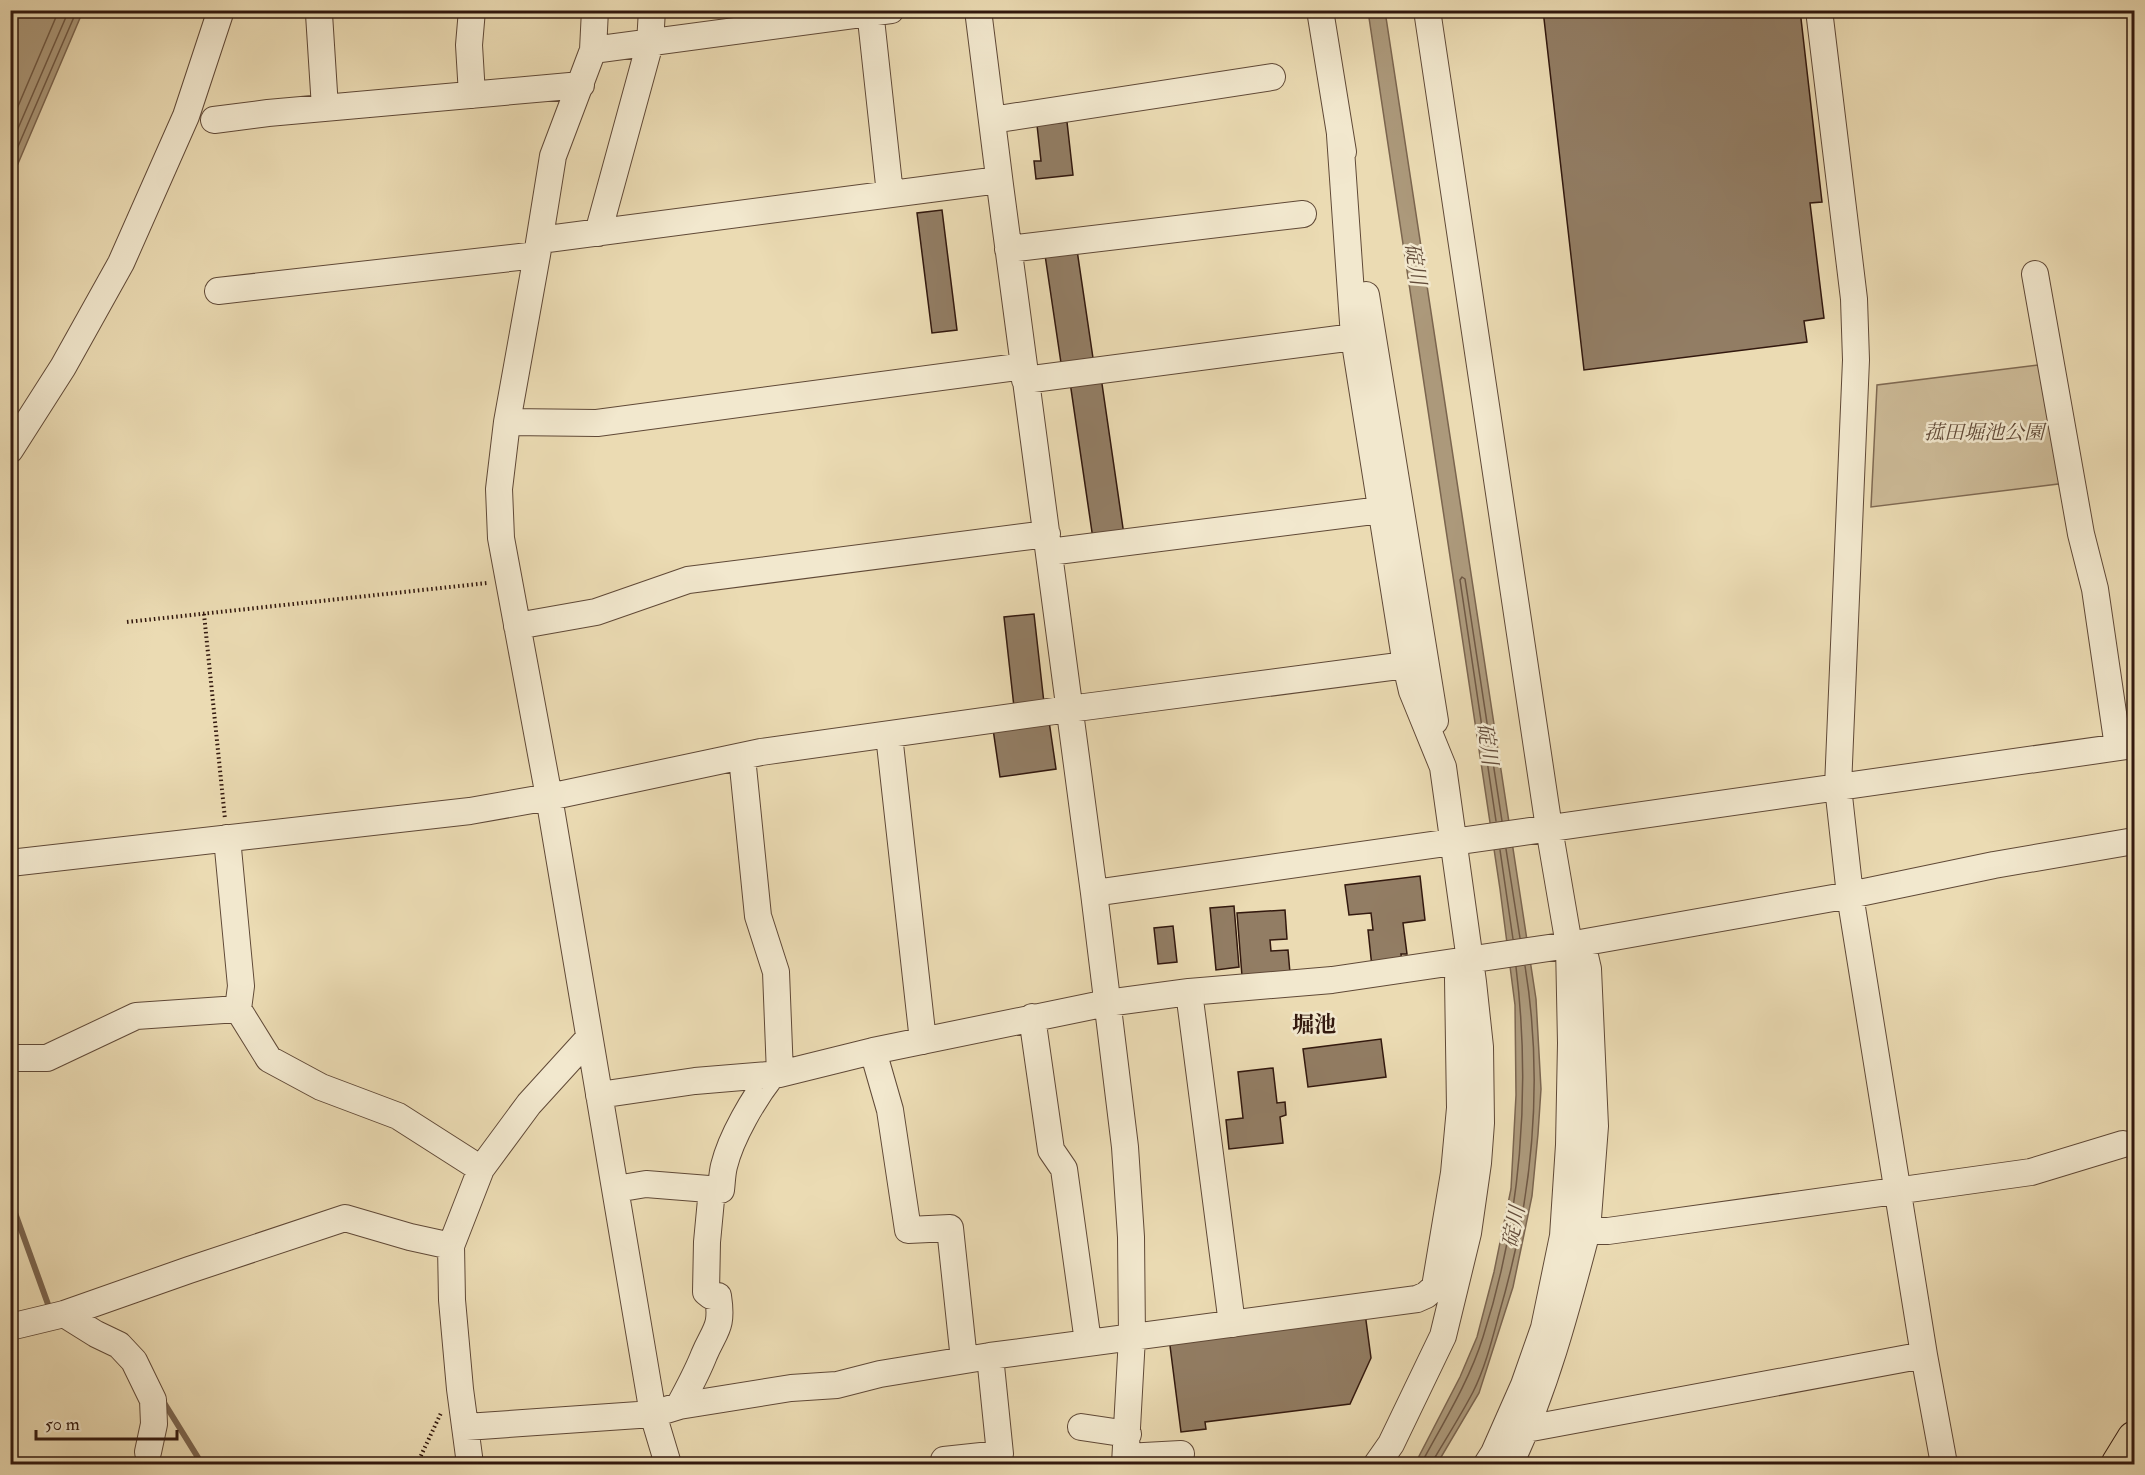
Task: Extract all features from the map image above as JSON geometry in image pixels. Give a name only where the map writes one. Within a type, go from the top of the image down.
[{"type":"street","points":[[10,450],[63,368],[120,263],[186,116],[221,10]]},
{"type":"street","points":[[472,10],[469,45],[472,94]]},
{"type":"street","points":[[595,10],[593,50],[553,156],[539,248],[507,422],[498,489],[501,538],[508,580],[549,797],[653,1414],[668,1464]]},
{"type":"street","points":[[598,233],[650,43],[652,10]]},
{"type":"street","points":[[978,10],[1094,893],[1125,1147],[1131,1237],[1132,1337],[1126,1452]]},
{"type":"street","points":[[1320,10],[1455,842],[1480,1047],[1481,1123],[1478,1163],[1468,1233],[1443,1336],[1391,1444],[1377,1464]]},
{"type":"street","points":[[1427,10],[1546,828],[1571,945],[1569,1145],[1563,1236],[1545,1328],[1524,1385],[1487,1464]]},
{"type":"street","points":[[1819,10],[1854,299],[1856,360],[1838,787],[1850,895],[1924,1355],[1944,1464]]},
{"type":"street","points":[[593,50],[877,11],[890,194]]},
{"type":"street","points":[[319,14],[325,108]]},
{"type":"street","points":[[992,120],[1272,77]]},
{"type":"street","points":[[214,120],[581,85]]},
{"type":"street","points":[[1340,135],[1354,338],[1406,665],[1412,691],[1443,768]]},
{"type":"street","points":[[218,291],[539,248],[598,233],[999,180]]},
{"type":"street","points":[[1008,249],[1303,214]]},
{"type":"street","points":[[1094,893],[2126,746],[2096,589],[2081,534],[2035,274]]},
{"type":"street","points":[[507,422],[597,423],[1025,373],[1354,338]]},
{"type":"street","points":[[517,626],[596,612],[688,580],[1381,510]]},
{"type":"street","points":[[10,863],[470,811],[742,757],[1069,709],[1406,665]]},
{"type":"street","points":[[889,735],[923,1041]]},
{"type":"street","points":[[616,1189],[646,1184],[721,1190],[724,1166],[731,1148],[758,1093],[776,1075],[776,972],[758,916],[742,757]]},
{"type":"street","points":[[226,838],[241,986],[238,1009],[269,1059],[321,1087],[398,1116],[481,1169]]},
{"type":"street","points":[[598,1095],[695,1081],[776,1075],[873,1051],[1107,1003],[1189,992],[1332,980],[1571,945],[1850,895],[1994,865],[2134,841]]},
{"type":"street","points":[[1510,1464],[1526,1429],[1558,1341],[1587,1231],[1595,1126],[1588,969],[1571,945]]},
{"type":"street","points":[[466,1427],[653,1414],[678,1406],[791,1388],[837,1384],[963,1360],[1417,1299],[1426,1295],[1434,1287],[1454,1173],[1468,960]]},
{"type":"street","points":[[1189,992],[1232,1324]]},
{"type":"street","points":[[10,1058],[47,1058],[136,1016],[238,1009]]},
{"type":"street","points":[[1032,1017],[1051,1150],[1064,1169],[1088,1342]]},
{"type":"street","points":[[470,1464],[452,1300],[451,1246],[481,1169],[529,1104],[589,1038]]},
{"type":"street","points":[[873,1051],[890,1110],[908,1230],[950,1228],[963,1360]]},
{"type":"street","points":[[1587,1231],[1608,1231],[2031,1172],[2123,1144]]},
{"type":"street","points":[[678,1406],[697,1374],[719,1322],[718,1296],[711,1296],[706,1292],[707,1242],[712,1189]]},
{"type":"street","points":[[10,1327],[64,1314],[345,1218],[451,1246]]},
{"type":"street","points":[[64,1314],[119,1345],[134,1361],[153,1400],[154,1424],[148,1452]]},
{"type":"street","points":[[1526,1429],[1924,1355]]},
{"type":"street","points":[[944,1464],[944,1460],[1000,1454],[990,1356]]},
{"type":"street","points":[[1081,1427],[1126,1452],[1181,1454]]},
{"type":"path","points":[[127,622],[508,580]]},
{"type":"path","points":[[204,614],[226,838]]},
{"type":"path","points":[[417,1464],[445,1404],[460,1389]]},
{"type":"green space","name":"菰田堀池公園","points":[[2046,364],[2066,483],[1871,507],[1877,385]]},
{"type":"water","points":[[10,11],[83,11],[11,180]]},
{"type":"water","name":"碇川","points":[[1368,11],[1385,11],[1536,999],[1541,1089],[1532,1196],[1513,1287],[1479,1393],[1437,1464],[1415,1464],[1460,1377],[1477,1337],[1494,1272],[1511,1189],[1516,1095],[1515,1005],[1500,889]]},
{"type":"building","points":[[1543,10],[1800,10],[1822,202],[1810,203],[1824,318],[1804,321],[1807,342],[1584,370]]},
{"type":"building","points":[[1067,122],[1073,175],[1036,179],[1034,161],[1041,161],[1037,125]]},
{"type":"building","points":[[942,210],[957,330],[932,333],[917,213]]},
{"type":"building","points":[[1077,250],[1093,358],[1061,363],[1045,255]]},
{"type":"building","points":[[1101,377],[1124,535],[1093,539],[1070,382]]},
{"type":"building","points":[[1034,614],[1044,703],[1014,707],[1004,617]]},
{"type":"building","points":[[1049,721],[1056,769],[1000,777],[993,729]]},
{"type":"building","points":[[1420,876],[1425,920],[1403,923],[1407,954],[1401,954],[1402,964],[1372,967],[1368,930],[1373,930],[1371,913],[1349,915],[1345,885]]},
{"type":"building","points":[[1234,906],[1239,967],[1216,970],[1210,908]]},
{"type":"building","points":[[1285,910],[1287,939],[1270,940],[1271,951],[1288,950],[1290,973],[1242,976],[1237,913]]},
{"type":"building","points":[[1173,926],[1177,962],[1158,964],[1154,928]]},
{"type":"building","points":[[1381,1039],[1386,1077],[1308,1087],[1303,1049]]},
{"type":"building","points":[[1273,1068],[1277,1103],[1285,1102],[1286,1115],[1280,1117],[1283,1143],[1229,1149],[1226,1120],[1243,1118],[1238,1072]]},
{"type":"building","points":[[1365,1313],[1371,1358],[1350,1404],[1205,1422],[1206,1429],[1181,1432],[1169,1338]]},
{"type":"waterway","points":[[10,1211],[14,1210],[49,1307]]},
{"type":"waterway","points":[[163,1401],[202,1464]]},
{"type":"district","name":"堀池","points":[[1314,1025]]}]
